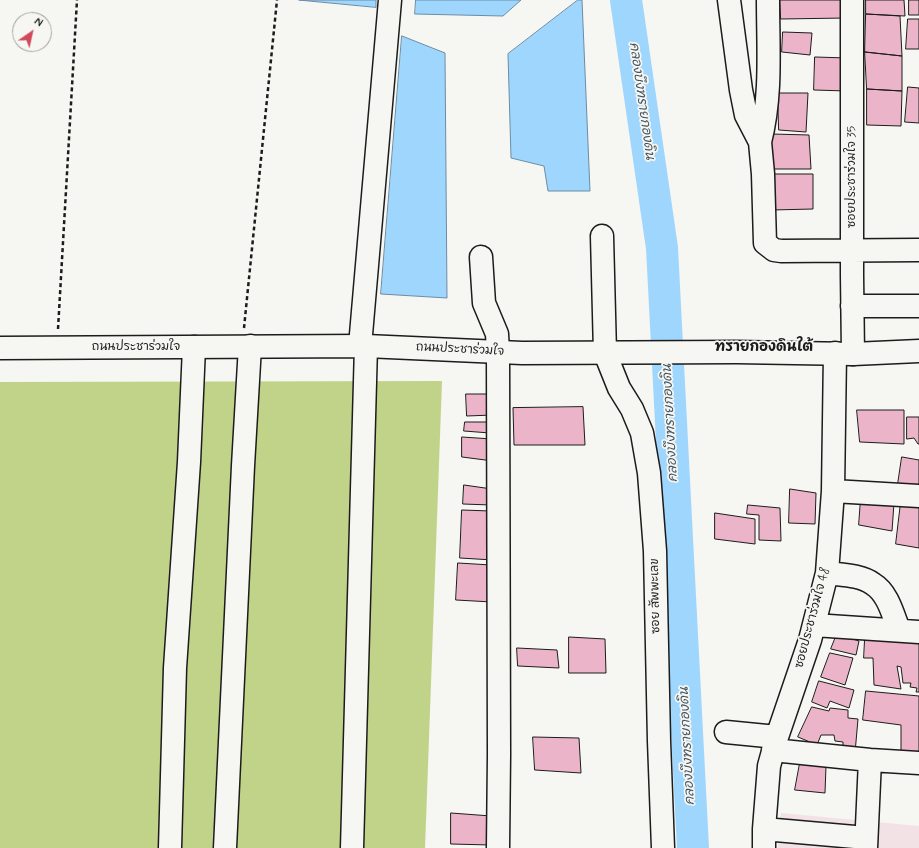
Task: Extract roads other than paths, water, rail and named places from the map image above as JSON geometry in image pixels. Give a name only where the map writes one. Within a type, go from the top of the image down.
[{"type":"street","points":[[352,848],[363,346],[390,0]]},
{"type":"street","points":[[729,0],[741,90],[746,114],[760,142]]},
{"type":"street","points":[[768,0],[769,81],[767,109],[760,142],[763,174],[765,242],[774,250],[781,251],[919,250]]},
{"type":"street","name":"ซอยประชาร่วมใจ 35","points":[[844,354],[852,306],[852,0]]},
{"type":"street","points":[[602,236],[605,353]]},
{"type":"street","points":[[481,257],[484,303],[497,334],[498,352],[498,848]]},
{"type":"street","points":[[852,306],[919,306]]},
{"type":"street","points":[[225,848],[243,474],[246,346]]},
{"type":"street","name":"ถนนประชาร่วมใจ","points":[[0,348],[363,346],[522,353],[736,352],[844,354],[919,351]]},
{"type":"street","points":[[170,848],[175,668],[189,462],[194,347]]},
{"type":"street","name":"ซอย สัพพะเลข","points":[[605,353],[642,433],[649,473],[655,551],[663,848]]},
{"type":"street","name":"ซอยประชาร่วมใจ 48","points":[[764,839],[769,766],[775,743],[814,625],[827,573],[844,354]]},
{"type":"street","points":[[834,491],[919,496]]},
{"type":"street","points":[[827,573],[861,578],[874,584],[883,595],[890,608],[909,631]]},
{"type":"street","points":[[814,625],[909,631]]},
{"type":"street","points":[[726,732],[775,743],[870,760],[919,763]]},
{"type":"street","points":[[764,839],[866,843],[870,760]]},
{"type":"water","points":[[299,0],[376,0],[376,7]]},
{"type":"water","points":[[416,0],[521,0],[503,16],[415,14]]},
{"type":"water","points":[[578,0],[582,0],[590,191],[548,191],[544,166],[511,158],[508,54]]},
{"type":"water","points":[[402,36],[445,53],[447,298],[381,294]]},
{"type":"waterway","name":"คลองบึงทรายกองดิน","points":[[626,0],[662,248],[693,848]]},
{"type":"district","name":"ทรายกองดินใต้","points":[[764,348]]}]
